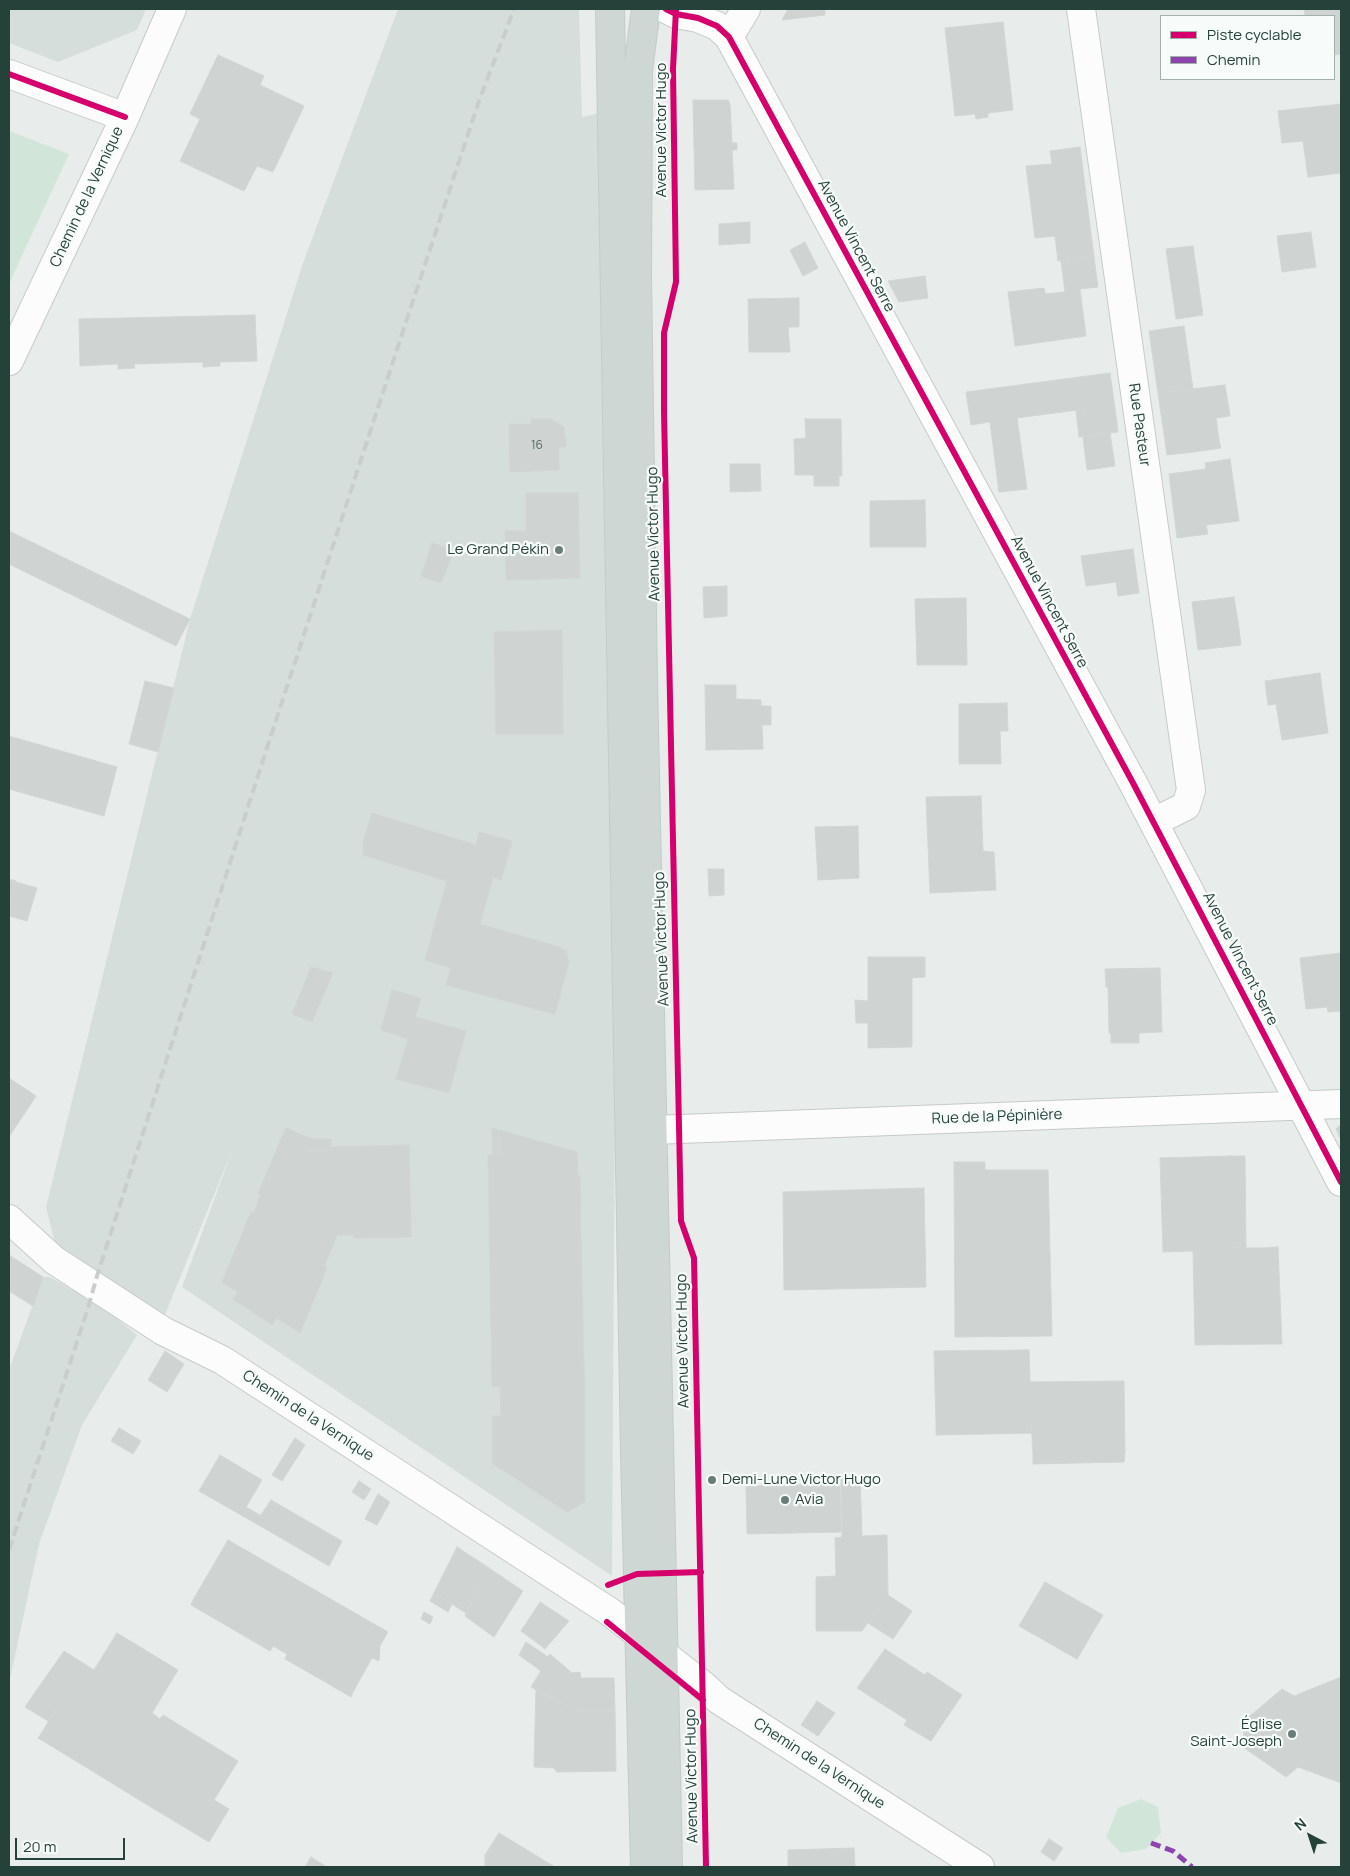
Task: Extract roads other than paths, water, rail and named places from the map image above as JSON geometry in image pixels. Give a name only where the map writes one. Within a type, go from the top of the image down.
[{"type":"main road","points":[[610,9],[634,1443],[645,1867]]},
{"type":"main road","name":"Avenue Victor Hugo","points":[[646,9],[639,50],[637,275],[668,1867]]},
{"type":"street","points":[[125,117],[172,9]]},
{"type":"street","points":[[639,50],[671,11],[711,23],[729,37],[746,9]]},
{"type":"street","name":"Rue Pasteur","points":[[1081,9],[1190,790],[1186,806],[1154,822]]},
{"type":"street","name":"Avenue Vincent Serre","points":[[729,37],[1154,822],[1341,1182]]},
{"type":"street","name":"Chemin de la Vernique","points":[[9,74],[125,117],[9,361]]},
{"type":"street","name":"Rue de la Pépinière","points":[[653,1130],[1341,1104]]},
{"type":"street","name":"Chemin de la Vernique","points":[[9,1219],[54,1260],[163,1331],[222,1360],[610,1612],[719,1700],[980,1867]]},
{"type":"railway","points":[[9,1550],[404,328],[479,101],[514,9]]},
{"type":"place","name":"Le Grand Pékin","points":[[559,550]]},
{"type":"place","name":"Demi-Lune Victor Hugo","points":[[712,1480]]},
{"type":"place","name":"Avia","points":[[785,1500]]},
{"type":"place","name":"Église Saint-Joseph","points":[[1292,1734]]}]
